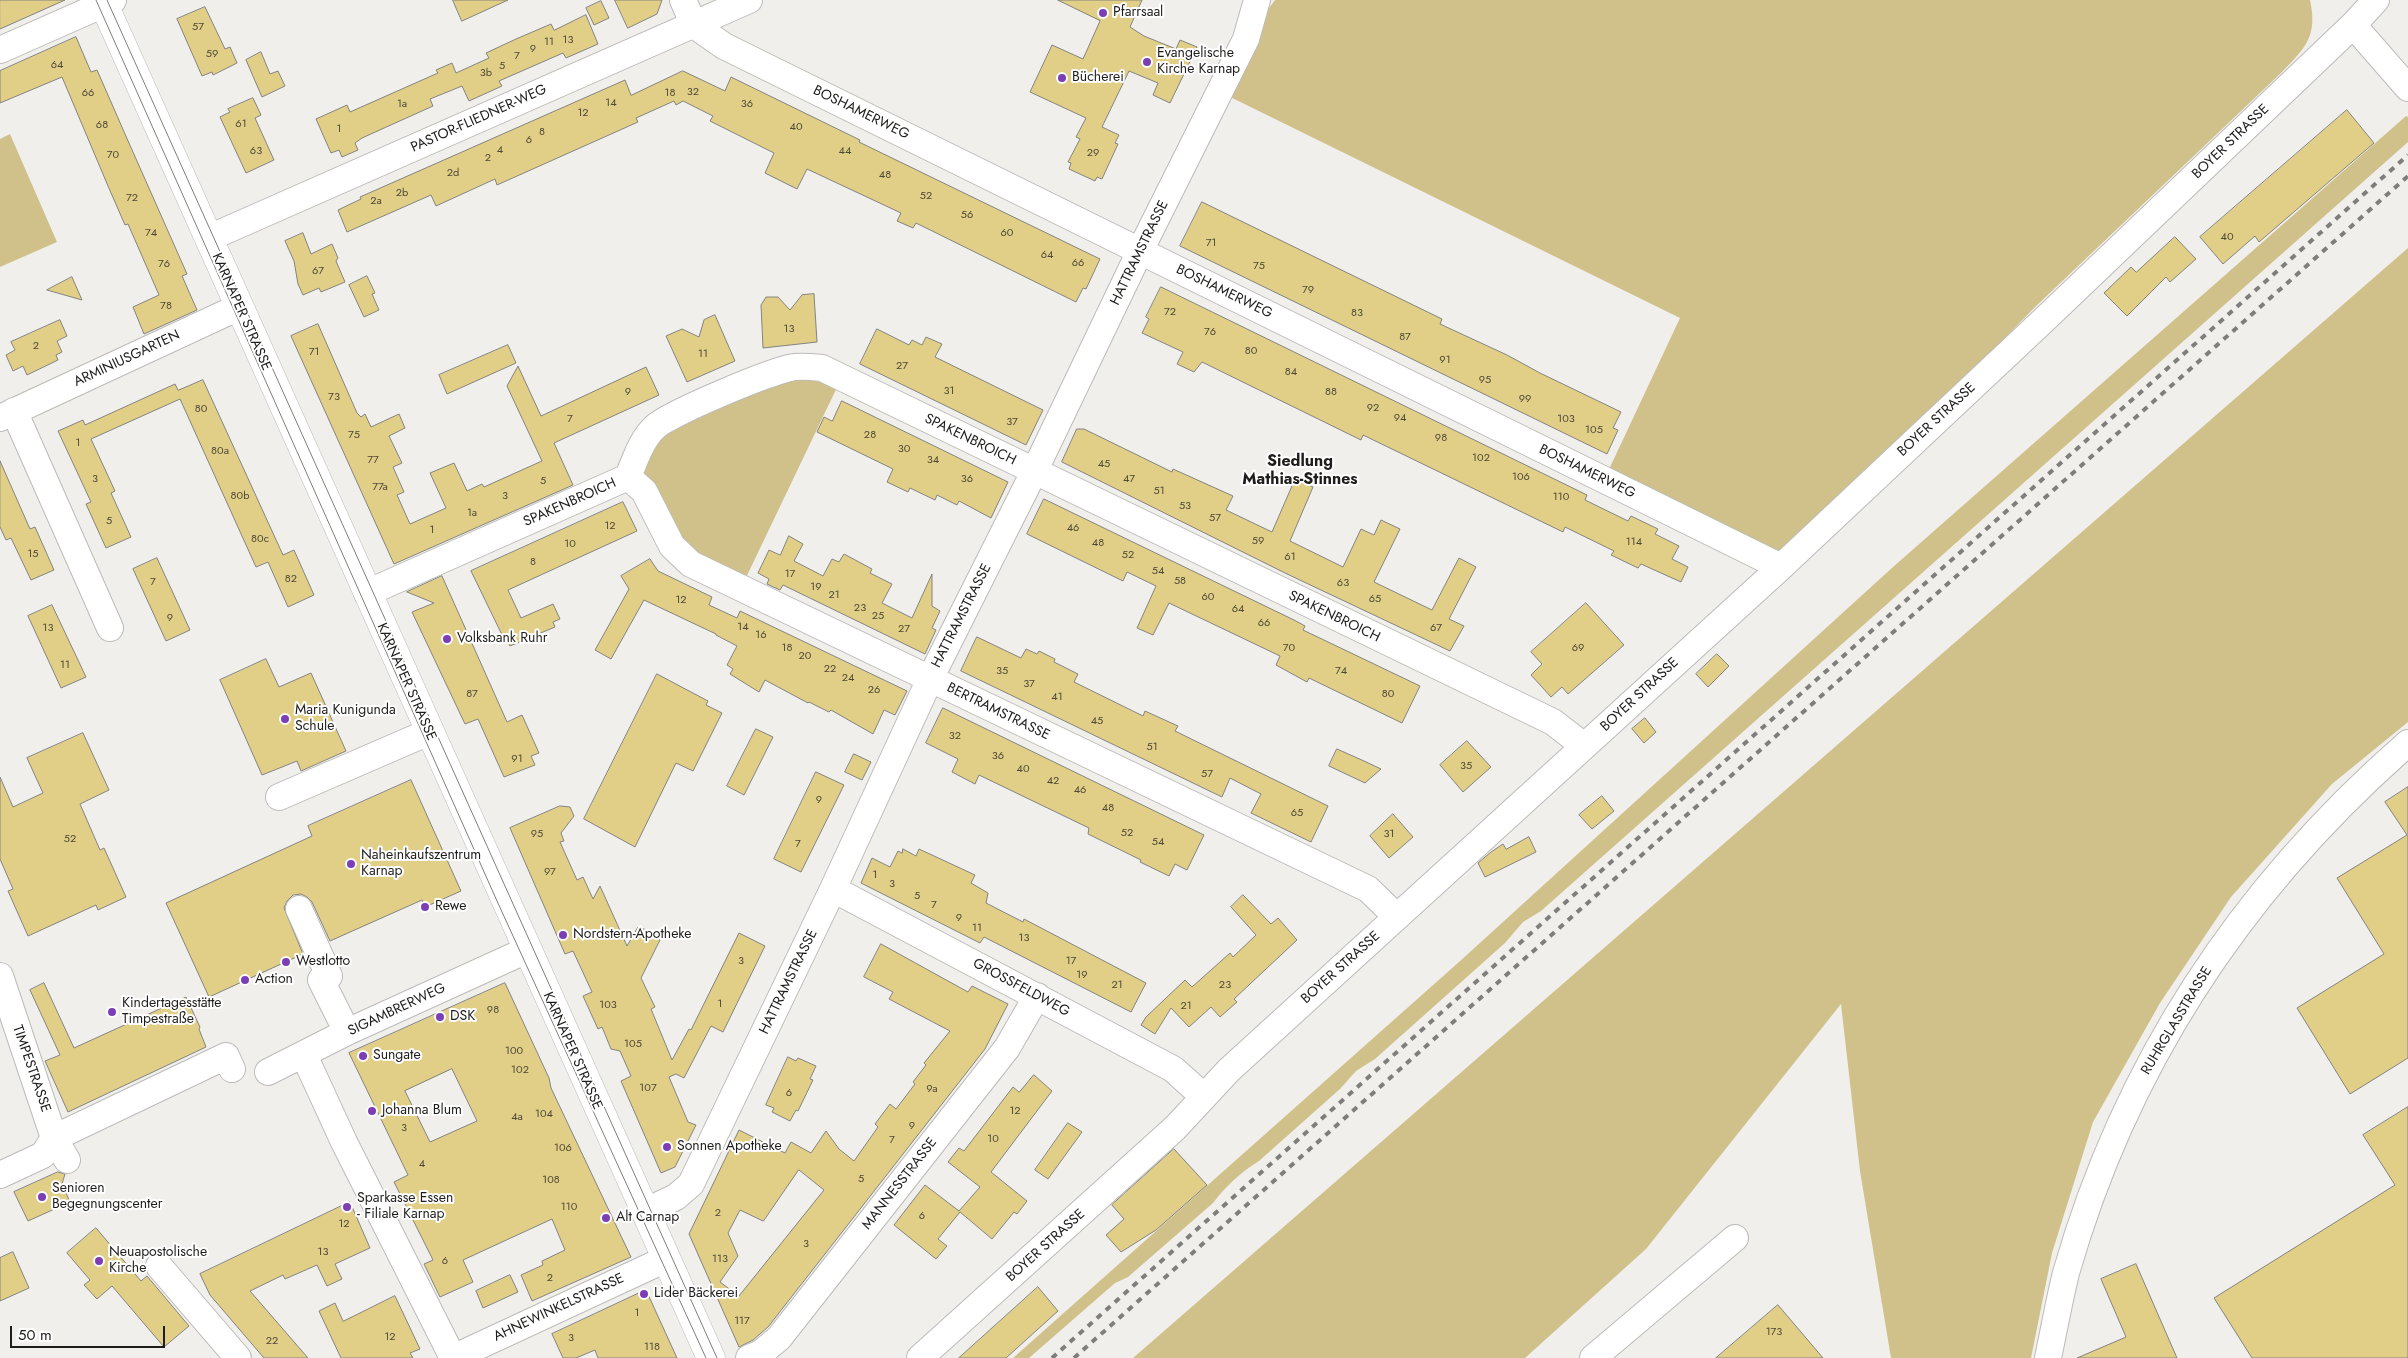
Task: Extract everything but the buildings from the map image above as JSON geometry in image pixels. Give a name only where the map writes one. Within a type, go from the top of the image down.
[{"type":"main road","name":"KARNAPER STRASSE","points":[[106,1],[208,238],[711,1358]]},
{"type":"street","name":"BOSHAMERWEG","points":[[683,0],[694,24],[724,46],[1781,567]]},
{"type":"street","name":"PASTOR-FLIEDNER-WEG","points":[[208,238],[749,0]]},
{"type":"street","name":"HATTRAMSTRASSE","points":[[644,1212],[676,1197],[691,1184],[833,889],[930,679],[1034,472],[1140,251],[1246,39],[1257,0]]},
{"type":"street","name":"BOYER STRASSE","points":[[920,1358],[1175,1128],[1203,1096],[1781,567],[2040,324],[2353,25],[2376,0]]},
{"type":"street","points":[[0,50],[106,1]]},
{"type":"street","points":[[2353,25],[2408,88]]},
{"type":"street","name":"ARMINIUSGARTEN","points":[[110,628],[7,415],[239,307]]},
{"type":"street","name":"SPAKENBROICH","points":[[367,593],[628,477],[642,444],[656,426],[675,415],[769,374],[795,367],[822,368],[842,376],[1034,472],[1553,722],[1584,746]]},
{"type":"street","name":"BERTRAMSTRASSE","points":[[628,477],[644,491],[672,546],[691,564],[1368,889],[1397,917]]},
{"type":"street","points":[[279,797],[429,732]]},
{"type":"street","name":"RUHRGLASSTRASSE","points":[[2048,1358],[2066,1274],[2093,1193],[2124,1115],[2163,1039],[2210,964],[2256,901],[2310,836],[2362,783],[2408,743]]},
{"type":"street","name":"GROSSFELDWEG","points":[[833,889],[1174,1070],[1203,1096]]},
{"type":"street","points":[[299,909],[348,1032]]},
{"type":"street","name":"SIGAMBRERWEG","points":[[268,1072],[348,1032],[527,950]]},
{"type":"street","name":"TIMPESTRASSE","points":[[0,976],[54,1138],[67,1160]]},
{"type":"street","name":"MANNESSTRASSE","points":[[749,1358],[761,1353],[779,1338],[1007,1048],[1037,996]]},
{"type":"street","points":[[304,1055],[366,1186],[453,1358]]},
{"type":"street","points":[[0,1174],[43,1155],[54,1138],[226,1056],[232,1069]]},
{"type":"street","points":[[1593,1358],[1735,1238]]},
{"type":"street","name":"AHNEWINKELSTRASSE","points":[[453,1358],[666,1259]]},
{"type":"street","points":[[166,1268],[238,1358]]},
{"type":"shaded area","points":[[1275,0],[2310,0],[2312,24],[2311,33],[2303,49],[2281,73],[2034,308],[1781,567],[1604,480],[1680,318],[1220,92],[1246,39]]},
{"type":"shaded area","points":[[2406,116],[2408,117],[2408,142],[1541,911],[1523,922],[1505,943],[1375,1059],[1356,1071],[1340,1089],[1259,1161],[1234,1180],[1213,1203],[1128,1277],[1115,1283],[1029,1358],[1013,1358],[1459,962],[1893,567]]},
{"type":"shaded area","points":[[10,134],[57,242],[0,267],[0,139]]},
{"type":"shaded area","points":[[2408,248],[2408,722],[2332,784],[2231,897],[2160,1003],[2093,1122],[2052,1253],[2031,1358],[1891,1358],[1860,1171],[1841,1004],[1646,1249],[1525,1358],[1133,1358]]},
{"type":"shaded area","points":[[769,374],[842,377],[741,588],[691,564],[644,491],[642,444]]},
{"type":"tram line","points":[[96,0],[497,901],[706,1358]]},
{"type":"tram line","points":[[107,0],[717,1358]]},
{"type":"railway","points":[[1052,1358],[2408,155]]},
{"type":"railway","points":[[1074,1358],[2408,176]]},
{"type":"place","name":"Pfarrsaal","points":[[1103,13]]},
{"type":"place","name":"Evangelische Kirche Karnap","points":[[1147,62]]},
{"type":"place","name":"Bücherei","points":[[1062,78]]},
{"type":"place","name":"Volksbank Ruhr","points":[[447,639]]},
{"type":"place","name":"Maria Kunigunda Schule","points":[[285,719]]},
{"type":"place","name":"Naheinkaufszentrum Karnap","points":[[351,864]]},
{"type":"place","name":"Rewe","points":[[425,907]]},
{"type":"place","name":"Nordstern-Apotheke","points":[[563,935]]},
{"type":"place","name":"Westlotto","points":[[286,962]]},
{"type":"place","name":"Action","points":[[245,980]]},
{"type":"place","name":"Kindertagesstätte Timpestraße","points":[[112,1012]]},
{"type":"place","name":"DSK","points":[[440,1017]]},
{"type":"place","name":"Sungate","points":[[363,1056]]},
{"type":"place","name":"Johanna Blum","points":[[372,1111]]},
{"type":"place","name":"Sonnen Apotheke","points":[[667,1147]]},
{"type":"place","name":"Senioren Begegnungscenter","points":[[42,1197]]},
{"type":"place","name":"Sparkasse Essen - Filiale Karnap","points":[[347,1207]]},
{"type":"place","name":"Alt Carnap","points":[[606,1218]]},
{"type":"place","name":"Neuapostolische Kirche","points":[[99,1261]]},
{"type":"place","name":"Lider Bäckerei","points":[[644,1294]]},
{"type":"district","name":"Siedlung Mathias-Stinnes","points":[[1300,471]]}]
